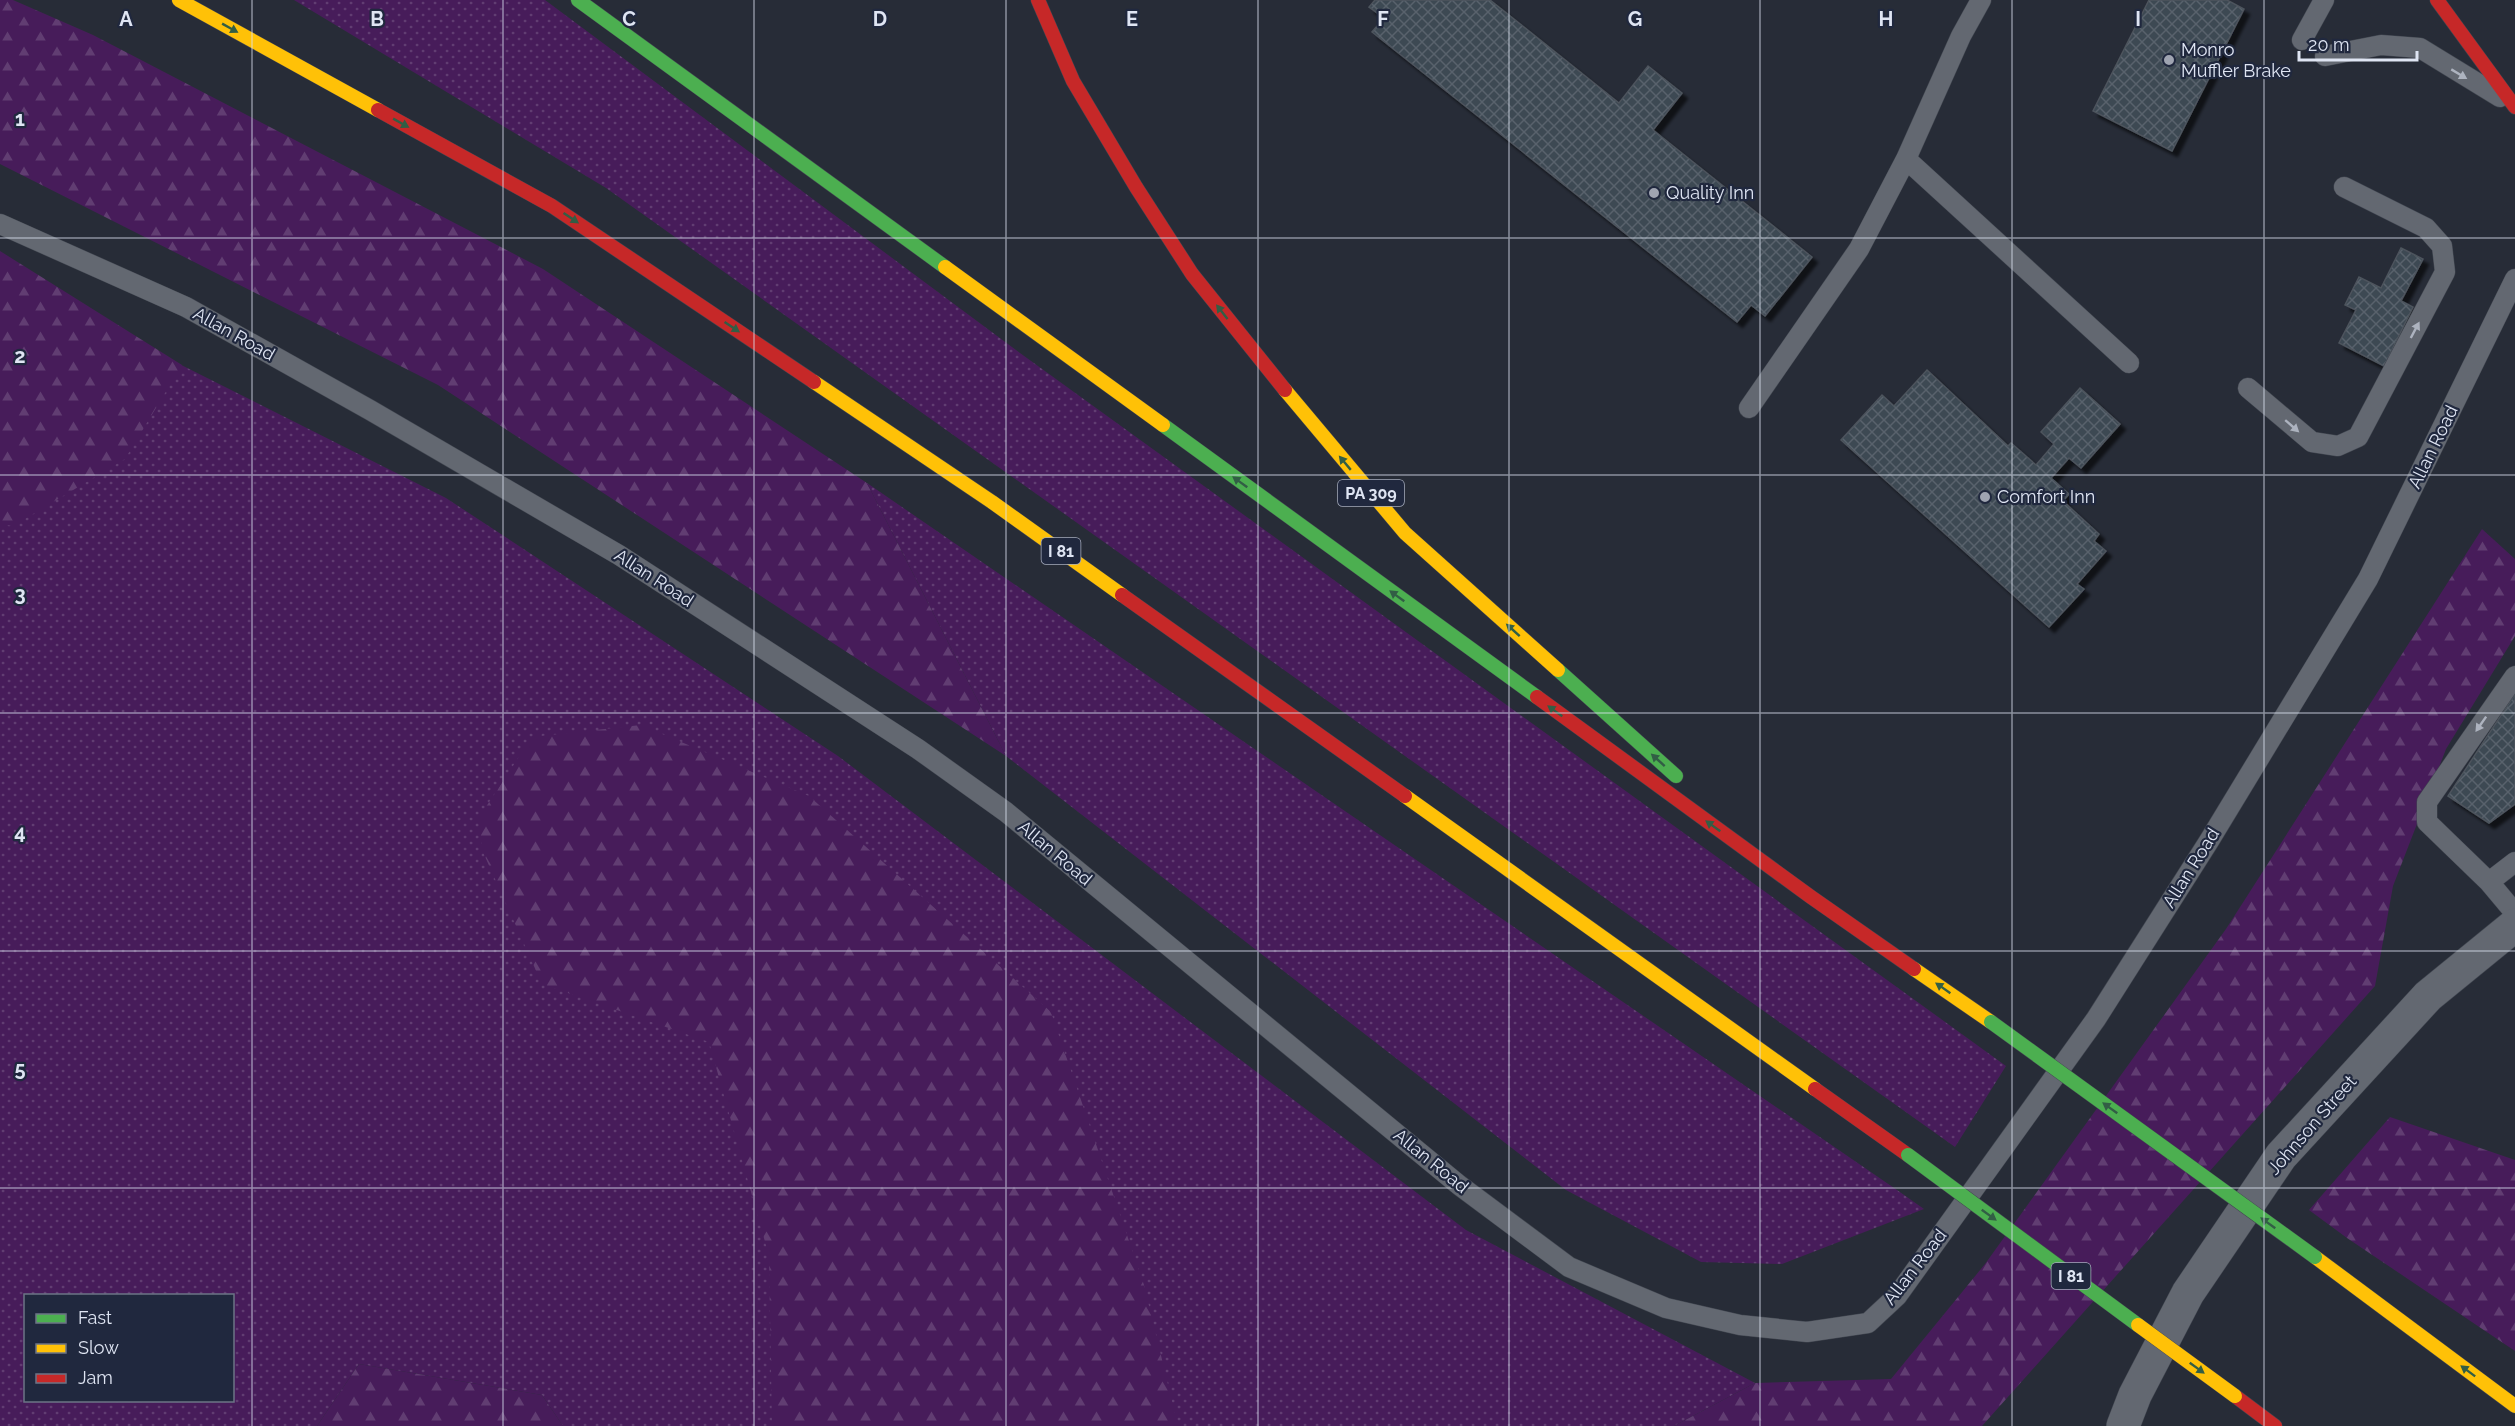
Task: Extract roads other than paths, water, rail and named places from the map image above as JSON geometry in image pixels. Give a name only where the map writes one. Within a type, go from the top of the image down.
[{"type":"main road","name":"I 81","points":[[179,0],[552,206],[992,502],[1908,1155],[2275,1426]]},
{"type":"main road","points":[[578,0],[1811,897],[1992,1022],[2515,1406]]},
{"type":"main road","name":"PA 309","points":[[1038,0],[1073,81],[1136,187],[1192,274],[1302,412],[1405,533],[1688,786]]},
{"type":"main road","points":[[2437,0],[2515,107]]},
{"type":"main road","points":[[1705,802],[1811,897]]},
{"type":"street","name":"Johnson Street","points":[[2123,1426],[2135,1395],[2188,1293],[2281,1155],[2428,996],[2515,925]]},
{"type":"lane","points":[[1749,408],[1859,249],[1906,159],[1961,36],[1981,0]]},
{"type":"lane","points":[[2302,40],[2324,0]]},
{"type":"lane","points":[[2325,56],[2381,45],[2420,48],[2515,107]]},
{"type":"lane","points":[[1906,159],[2129,363]]},
{"type":"lane","points":[[2248,388],[2312,442],[2338,446],[2358,436],[2445,272],[2442,246],[2426,228],[2344,187]]},
{"type":"lane","name":"Allan Road","points":[[0,224],[186,307],[370,410],[619,555],[918,749],[1006,812],[1459,1185],[1569,1267],[1666,1308],[1740,1324],[1807,1332],[1868,1323],[1897,1296],[2096,1018],[2209,841],[2368,579],[2515,279]]},
{"type":"lane","points":[[2515,676],[2427,802],[2427,822],[2489,882],[2515,913]]},
{"type":"lane","points":[[2489,882],[2515,862]]},
{"type":"place","name":"Monro Muffler Brake","points":[[2169,60]]},
{"type":"place","name":"Quality Inn","points":[[1654,193]]},
{"type":"place","name":"Comfort Inn","points":[[1985,497]]}]
